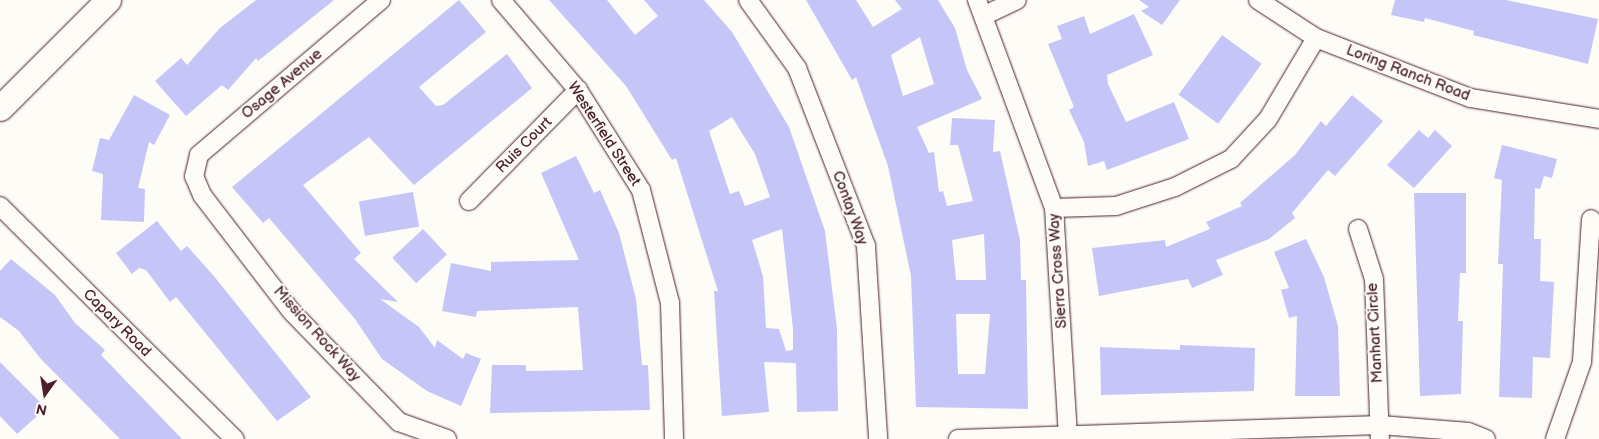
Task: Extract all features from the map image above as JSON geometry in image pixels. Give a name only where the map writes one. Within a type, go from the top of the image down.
[{"type":"street","points":[[0,108],[108,0]]},
{"type":"street","name":"Osage Avenue","points":[[194,176],[199,155],[381,0]]},
{"type":"street","name":"Westerfield Street","points":[[501,0],[578,90],[641,190],[670,303],[674,439]]},
{"type":"street","name":"Contay Way","points":[[748,0],[798,68],[866,246],[878,439]]},
{"type":"street","points":[[981,8],[1016,0]]},
{"type":"street","name":"Loring Ranch Road","points":[[1258,0],[1316,38],[1471,98],[1599,119]]},
{"type":"street","name":"Sierra Cross Way","points":[[981,8],[1054,208],[1068,435]]},
{"type":"street","points":[[1054,208],[1116,206],[1175,187],[1231,159],[1268,119],[1316,38]]},
{"type":"street","name":"Ruis Court","points":[[469,201],[578,90]]},
{"type":"street","name":"Mission Rock Way","points":[[194,176],[202,195],[291,310],[399,422],[447,439]]},
{"type":"street","name":"Capary Road","points":[[0,206],[235,439]]},
{"type":"street","points":[[1555,439],[1582,362],[1591,219]]},
{"type":"street","name":"Manhart Circle","points":[[1358,229],[1374,279],[1380,432]]},
{"type":"street","points":[[958,439],[1068,435],[1380,432],[1468,432],[1486,439]]},
{"type":"building","points":[[256,0],[334,0],[258,61],[256,58],[228,90],[222,85],[186,116],[155,81],[181,58],[187,65],[220,28]]},
{"type":"building","points":[[459,0],[486,32],[419,87],[436,106],[443,105],[507,54],[532,88],[414,185],[369,137],[303,185],[361,253],[354,259],[398,302],[380,299],[419,327],[435,348],[437,340],[463,359],[466,353],[481,359],[461,406],[427,391],[382,359],[355,319],[269,218],[263,223],[232,187]]},
{"type":"building","points":[[549,0],[607,0],[635,35],[658,16],[644,0],[704,0],[732,32],[789,127],[825,231],[837,329],[838,411],[797,412],[796,363],[764,362],[769,412],[722,416],[714,291],[718,291],[676,158],[672,160],[626,86]],"holes":[[[732,117],[755,154],[770,197],[745,206],[739,191],[730,194],[709,131]],[[782,229],[793,329],[793,350],[786,351],[779,329],[766,328],[763,276],[752,240]]]},
{"type":"building","points":[[806,0],[856,0],[873,27],[902,9],[895,0],[938,0],[955,28],[967,70],[982,99],[917,127],[929,153],[934,152],[939,192],[943,191],[947,206],[973,201],[958,145],[950,145],[952,118],[995,120],[993,152],[1000,151],[1020,240],[1021,280],[1026,280],[1028,409],[916,407],[911,276],[888,166],[856,77],[852,80]],"holes":[[[920,37],[934,84],[903,96],[891,55]],[[984,234],[986,280],[956,280],[952,240]],[[956,314],[990,314],[985,374],[958,374]]]},
{"type":"building","points":[[1139,0],[1180,0],[1162,25],[1141,11],[1149,7]]},
{"type":"building","points":[[1395,0],[1506,0],[1598,19],[1588,64],[1473,35],[1474,31],[1425,18],[1424,22],[1391,15]]},
{"type":"building","points":[[1134,14],[1153,55],[1107,75],[1108,84],[1126,122],[1174,102],[1189,139],[1107,170],[1104,161],[1088,166],[1084,142],[1069,110],[1074,107],[1048,44],[1062,39],[1057,26],[1084,16],[1090,34]]},
{"type":"building","points":[[1222,35],[1262,64],[1218,124],[1179,95]]},
{"type":"building","points":[[134,95],[170,115],[154,145],[149,142],[138,188],[145,189],[144,222],[101,220],[103,174],[92,171],[100,138],[109,140]]},
{"type":"building","points":[[1352,95],[1383,121],[1335,176],[1328,170],[1292,213],[1295,218],[1269,239],[1216,260],[1223,275],[1192,288],[1188,279],[1099,296],[1092,248],[1165,240],[1166,247],[1210,229],[1206,222],[1242,206],[1240,203],[1295,155],[1321,121],[1326,126]]},
{"type":"building","points":[[1419,130],[1428,138],[1435,130],[1452,146],[1414,188],[1387,165]]},
{"type":"building","points":[[1502,145],[1557,159],[1552,178],[1544,176],[1540,189],[1535,188],[1534,239],[1541,239],[1540,281],[1554,282],[1550,358],[1533,357],[1532,398],[1499,397],[1503,264],[1498,264],[1502,180],[1494,178]]},
{"type":"building","points":[[576,156],[594,193],[600,190],[619,233],[636,299],[642,365],[648,365],[650,410],[490,413],[492,365],[526,365],[526,371],[583,370],[578,307],[477,311],[476,317],[442,311],[451,263],[491,271],[491,262],[579,260],[541,173]]},
{"type":"building","points":[[413,192],[419,226],[365,236],[359,202]]},
{"type":"building","points":[[1414,193],[1466,193],[1466,273],[1460,273],[1458,321],[1463,321],[1461,394],[1420,396]]},
{"type":"building","points":[[157,221],[181,251],[187,246],[213,275],[311,397],[277,421],[176,297],[170,302],[146,270],[139,268],[132,274],[116,253]]},
{"type":"building","points":[[423,229],[447,255],[416,283],[392,258]]},
{"type":"building","points":[[1306,239],[1324,277],[1338,326],[1340,396],[1295,396],[1297,316],[1289,318],[1281,290],[1289,288],[1274,252]]},
{"type":"building","points":[[11,259],[55,295],[75,323],[105,350],[101,355],[182,439],[120,439],[40,358],[19,331],[0,317],[0,271]]},
{"type":"building","points":[[1180,345],[1255,348],[1254,391],[1101,395],[1100,347],[1180,350]]},
{"type":"building","points":[[0,362],[46,408],[17,434],[0,416]]}]
